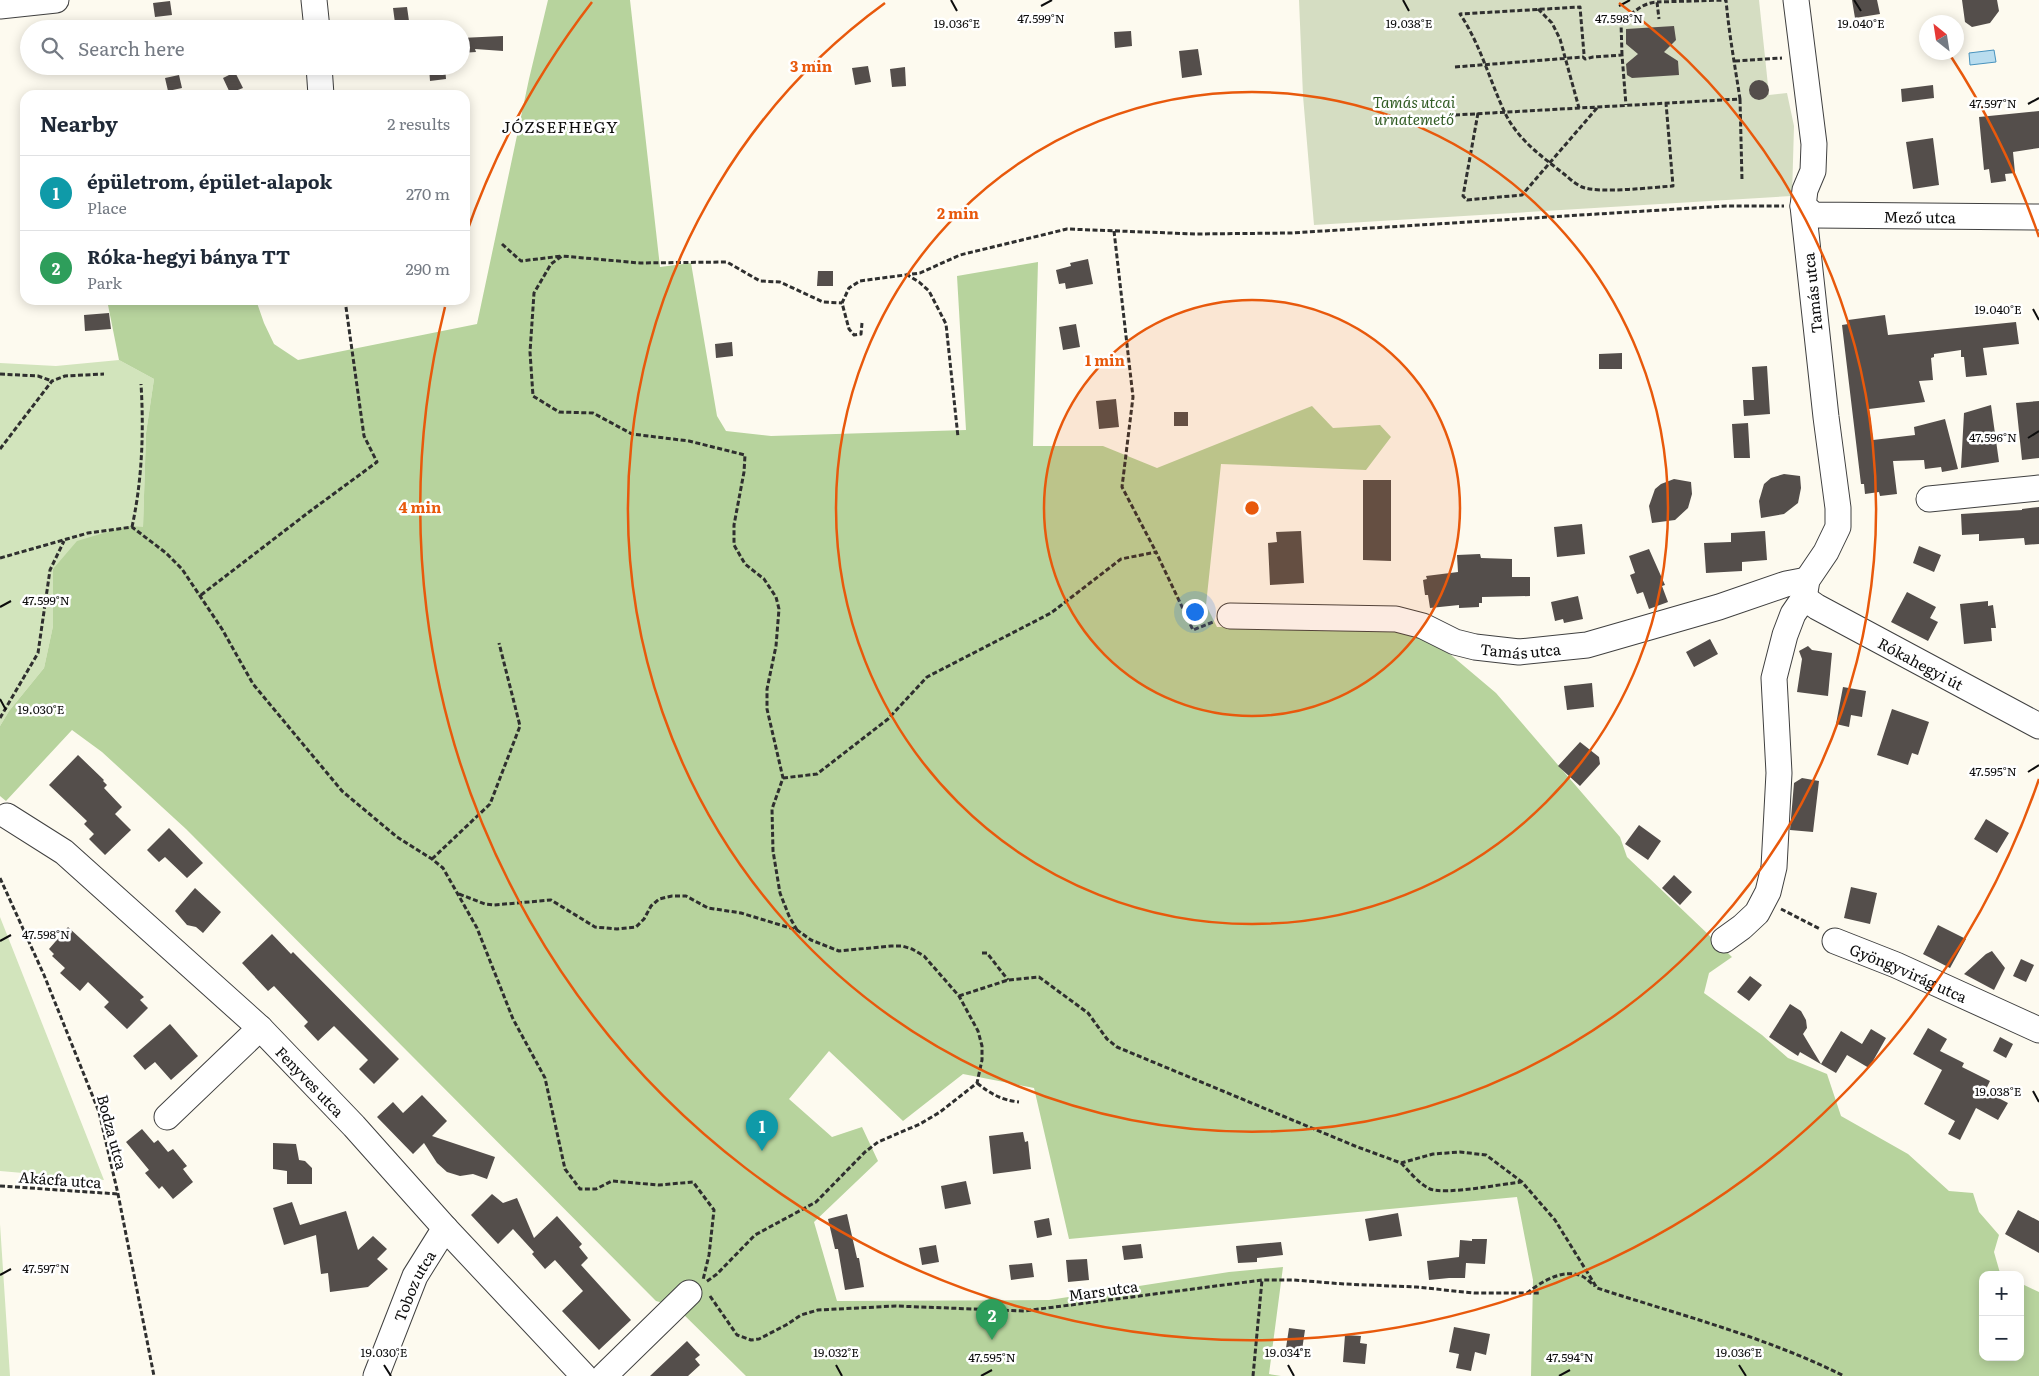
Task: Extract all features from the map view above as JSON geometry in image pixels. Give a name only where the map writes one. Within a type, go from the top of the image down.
[{"type":"street","points":[[0,6],[56,0]]},
{"type":"street","points":[[314,0],[315,20]]},
{"type":"street","name":"Tamás utca","points":[[1724,940],[1757,913],[1765,901],[1774,867],[1779,773],[1774,678],[1784,635],[1805,589],[1833,540],[1838,527],[1838,508],[1803,206],[1805,190],[1813,171],[1814,144],[1796,0]]},
{"type":"street","points":[[320,75],[321,90]]},
{"type":"street","name":"Mező utca","points":[[1803,206],[1814,215],[2039,217]]},
{"type":"street","points":[[1929,499],[2039,488]]},
{"type":"street","name":"Tamás utca","points":[[1230,616],[1396,619],[1423,626],[1455,642],[1489,649],[1519,652],[1587,645],[1711,609],[1786,584],[1805,589]]},
{"type":"street","name":"Rókahegyi út","points":[[1805,589],[1817,607],[2039,726]]},
{"type":"street","name":"Fenyves utca","points":[[7,816],[64,852],[260,1028],[354,1126],[445,1228],[584,1376]]},
{"type":"street","name":"Gyöngyvirág utca","points":[[1835,941],[1896,965],[2039,1030]]},
{"type":"street","points":[[167,1117],[260,1028]]},
{"type":"street","name":"Toboz utca","points":[[376,1376],[415,1276],[445,1228]]},
{"type":"street","points":[[604,1376],[696,1289]]},
{"type":"path","points":[[1626,105],[1621,22],[1638,10],[1642,4],[1726,0],[1730,45],[1735,61],[1740,99],[1742,180]]},
{"type":"path","points":[[1657,2],[1659,19]]},
{"type":"path","points":[[1622,55],[1593,57],[1585,60],[1583,56],[1580,7],[1460,14],[1472,33],[1509,122],[1521,137],[1549,163],[1583,188],[1636,189],[1673,186],[1666,103]]},
{"type":"path","points":[[1538,9],[1552,23],[1560,39],[1579,108]]},
{"type":"path","points":[[1455,67],[1583,56]]},
{"type":"path","points":[[1735,61],[1803,56]]},
{"type":"path","points":[[1455,115],[1740,99]]},
{"type":"path","points":[[1478,113],[1463,196],[1467,200],[1522,195],[1597,107]]},
{"type":"path","points":[[862,323],[861,334],[854,335],[849,330],[842,303],[849,288],[860,282],[920,273],[960,254],[1067,228],[1196,234],[1291,233],[1726,206],[1803,206]]},
{"type":"path","points":[[1114,231],[1126,322],[1133,397],[1122,487],[1156,552],[1193,630],[1230,616]]},
{"type":"path","points":[[502,244],[521,261],[562,256],[640,263],[727,262],[760,282],[780,282],[823,302],[842,303]]},
{"type":"path","points":[[562,256],[551,264],[534,293],[530,352],[533,396],[559,412],[592,413],[632,434],[690,440],[745,455],[744,472],[734,525],[734,545],[746,564],[764,579],[776,597],[779,609],[776,646],[767,689],[767,709],[782,778],[772,809],[773,850],[780,893],[797,930]]},
{"type":"path","points":[[906,274],[929,291],[946,324],[958,437]]},
{"type":"path","points":[[201,595],[377,462],[364,436],[346,305]]},
{"type":"path","points":[[0,374],[38,376],[52,382]]},
{"type":"path","points":[[0,449],[52,382],[64,376],[104,374]]},
{"type":"path","points":[[132,527],[137,504],[143,420],[141,384]]},
{"type":"path","points":[[0,558],[88,533],[132,527],[166,553],[182,569],[222,629],[253,684],[284,719],[313,758],[342,790],[371,816],[397,837],[432,858],[443,868],[477,928],[513,1019],[545,1078],[565,1169],[580,1189],[596,1189],[612,1182],[659,1185],[693,1182],[714,1210],[709,1255],[696,1289]]},
{"type":"path","points":[[0,718],[38,653],[50,570],[64,541]]},
{"type":"path","points":[[782,778],[817,774],[888,719],[927,677],[1051,613],[1121,559],[1156,552]]},
{"type":"path","points":[[432,858],[490,804],[520,726],[499,643]]},
{"type":"path","name":"Bodza utca","points":[[0,878],[44,974],[99,1112],[118,1194],[154,1376]]},
{"type":"path","points":[[459,894],[485,904],[494,905],[551,900],[595,927],[616,929],[636,927],[644,919],[651,906],[659,899],[672,896],[686,896],[708,908],[741,913],[797,930],[811,940],[839,951],[891,946],[902,946],[912,949],[924,956],[959,996],[978,1031],[982,1046],[982,1060],[977,1083],[940,1112],[920,1124],[878,1142],[865,1152],[816,1202],[754,1235],[717,1274],[696,1289]]},
{"type":"path","name":"Gyöngyvirág utca","points":[[1782,910],[1832,935],[1835,941]]},
{"type":"path","points":[[982,952],[987,953],[1008,980]]},
{"type":"path","points":[[959,996],[1008,980],[1039,977],[1088,1013],[1107,1039],[1117,1047],[1401,1163],[1422,1184],[1432,1190],[1522,1182]]},
{"type":"path","points":[[977,1083],[993,1096],[1005,1101],[1019,1102]]},
{"type":"path","points":[[1401,1163],[1433,1154],[1460,1152],[1486,1156],[1522,1182],[1555,1220],[1597,1288]]},
{"type":"path","name":"Akácfa utca","points":[[0,1186],[118,1194]]},
{"type":"path","points":[[1526,1293],[1543,1281],[1561,1275],[1582,1276],[1597,1288],[1773,1345],[1816,1362],[1844,1376]]},
{"type":"path","points":[[1253,1376],[1262,1280]]},
{"type":"path","name":"Mars utca","points":[[696,1289],[737,1335],[751,1340],[759,1339],[801,1315],[818,1310],[896,1306],[1024,1311],[1262,1280],[1416,1287],[1474,1293],[1540,1293]]},
{"type":"green space","points":[[548,0],[630,0],[660,267],[691,263],[717,416],[726,431],[771,436],[966,430],[957,276],[1038,262],[1033,446],[1103,446],[1157,468],[1312,406],[1333,428],[1380,425],[1391,437],[1366,470],[1221,464],[1206,605],[1217,627],[1400,629],[1426,640],[1451,655],[1496,693],[1620,837],[1627,857],[1732,957],[1709,973],[1704,993],[1762,1035],[1788,1058],[1827,1074],[1841,1116],[1908,1154],[1949,1191],[1973,1193],[1979,1212],[1999,1235],[1994,1252],[1999,1271],[1979,1271],[1979,1361],[2024,1361],[2024,1285],[2039,1292],[2039,1376],[1531,1376],[1533,1280],[1517,1197],[1069,1239],[1034,1088],[963,1074],[903,1121],[829,1051],[789,1099],[832,1137],[862,1127],[878,1161],[814,1222],[837,1301],[1049,1300],[1229,1272],[1283,1267],[1269,1374],[1281,1376],[746,1376],[675,1306],[656,1301],[186,829],[102,752],[72,730],[6,801],[0,796],[0,726],[9,711],[44,668],[53,626],[53,569],[77,541],[131,526],[143,527],[146,433],[154,379],[119,360],[108,305],[258,305],[274,344],[298,360],[477,324],[529,79]]},
{"type":"green space","name":"Tamás utcai urnatemető","points":[[1299,0],[1759,0],[1769,95],[1787,93],[1794,126],[1792,196],[1314,225],[1303,96]]},
{"type":"green space","points":[[119,360],[154,379],[146,433],[143,528],[131,526],[53,569],[53,626],[44,668],[9,711],[0,726],[0,363],[56,366]]},
{"type":"green space","points":[[0,917],[104,1180],[0,1171]]},
{"type":"green space","points":[[0,1224],[10,1376],[0,1376]]},
{"type":"water","points":[[1994,50],[1996,62],[1970,65],[1969,53]]},
{"type":"building","points":[[1852,0],[1877,0],[1880,14],[1855,18]]},
{"type":"building","points":[[1962,0],[1997,0],[1999,11],[1990,23],[1972,27],[1965,22]]},
{"type":"building","points":[[170,1],[172,15],[155,17],[153,3]]},
{"type":"building","points":[[407,7],[409,20],[395,20],[393,8]]},
{"type":"building","points":[[1674,26],[1676,40],[1664,52],[1678,61],[1679,75],[1632,78],[1627,75],[1626,64],[1638,54],[1626,44],[1626,29]]},
{"type":"building","points":[[1131,31],[1132,46],[1115,48],[1114,32]]},
{"type":"building","points":[[503,36],[503,51],[475,49],[476,52],[470,52],[470,38]]},
{"type":"building","points":[[1198,49],[1202,75],[1182,78],[1179,51]]},
{"type":"building","points":[[868,66],[871,82],[855,85],[852,68]]},
{"type":"building","points":[[905,67],[906,86],[892,87],[890,69]]},
{"type":"building","points":[[179,75],[182,88],[168,90],[165,78]]},
{"type":"building","points":[[229,75],[236,75],[243,88],[229,90],[223,78]]},
{"type":"building","points":[[430,75],[446,75],[446,79],[430,81]]},
{"type":"building","points":[[1755,80],[1763,80],[1769,86],[1769,94],[1763,100],[1755,100],[1749,94],[1749,86]]},
{"type":"building","points":[[1933,85],[1934,98],[1902,102],[1901,89]]},
{"type":"building","points":[[2039,111],[2039,148],[2013,152],[2015,173],[2005,174],[2006,181],[1991,183],[1989,169],[1984,170],[1979,117]]},
{"type":"building","points":[[1933,138],[1939,185],[1913,189],[1906,142]]},
{"type":"building","points":[[1088,259],[1093,284],[1066,289],[1065,283],[1059,284],[1056,270],[1071,266],[1070,263]]},
{"type":"building","points":[[818,271],[833,271],[833,286],[817,286]]},
{"type":"building","points":[[109,313],[111,329],[85,331],[84,315]]},
{"type":"building","points":[[1885,315],[1888,335],[2016,322],[2019,344],[1983,348],[1987,375],[1966,377],[1964,357],[1961,357],[1961,350],[1934,354],[1934,357],[1931,358],[1933,380],[1919,381],[1925,402],[1869,409],[1873,440],[1915,435],[1914,427],[1945,419],[1958,469],[1942,472],[1941,467],[1925,469],[1924,460],[1893,461],[1897,494],[1880,496],[1879,492],[1865,494],[1864,484],[1861,484],[1842,325],[1848,324],[1848,320]]},
{"type":"building","points":[[1076,324],[1080,347],[1063,350],[1059,327]]},
{"type":"building","points":[[732,342],[733,356],[716,358],[715,344]]},
{"type":"building","points":[[1622,353],[1622,369],[1599,369],[1599,354]]},
{"type":"building","points":[[1767,366],[1770,414],[1744,416],[1743,400],[1754,400],[1752,367]]},
{"type":"building","points":[[1116,399],[1119,427],[1099,429],[1096,401]]},
{"type":"building","points":[[2039,401],[2039,458],[2022,460],[2016,403]]},
{"type":"building","points":[[1991,405],[1999,462],[1961,468],[1964,413]]},
{"type":"building","points":[[1174,412],[1188,412],[1188,426],[1174,426]]},
{"type":"building","points":[[1748,423],[1750,458],[1734,458],[1732,424]]},
{"type":"building","points":[[1784,474],[1800,476],[1801,488],[1798,503],[1784,514],[1761,518],[1759,501],[1764,484],[1771,478]]},
{"type":"building","points":[[1674,479],[1691,482],[1692,494],[1688,508],[1675,520],[1652,523],[1649,506],[1655,489],[1661,484]]},
{"type":"building","points":[[1363,480],[1391,480],[1391,561],[1363,560]]},
{"type":"building","points":[[2039,507],[2039,544],[2025,545],[2024,538],[1979,541],[1979,534],[1962,535],[1961,514]]},
{"type":"building","points":[[1582,524],[1585,554],[1557,557],[1554,527]]},
{"type":"building","points":[[1301,531],[1304,583],[1270,585],[1268,543],[1277,542],[1276,532]]},
{"type":"building","points":[[1765,531],[1767,560],[1742,562],[1742,571],[1706,573],[1704,543],[1731,542],[1731,533]]},
{"type":"building","points":[[1919,546],[1941,555],[1934,572],[1913,563]]},
{"type":"building","points":[[1649,549],[1665,585],[1662,586],[1668,602],[1649,609],[1643,592],[1637,594],[1630,575],[1635,573],[1629,556]]},
{"type":"building","points":[[1480,554],[1481,558],[1512,559],[1512,577],[1530,577],[1530,596],[1482,597],[1482,603],[1479,603],[1479,607],[1459,608],[1459,605],[1430,608],[1428,595],[1425,595],[1423,580],[1427,579],[1426,576],[1458,572],[1457,555]]},
{"type":"building","points":[[1907,592],[1936,607],[1930,618],[1938,622],[1928,641],[1891,622]]},
{"type":"building","points":[[1578,596],[1583,619],[1564,623],[1563,619],[1555,621],[1551,602]]},
{"type":"building","points":[[1988,601],[1988,606],[1993,605],[1996,628],[1991,628],[1992,641],[1964,644],[1960,604]]},
{"type":"building","points":[[1710,639],[1718,654],[1694,667],[1686,652]]},
{"type":"building","points":[[1808,646],[1812,650],[1832,653],[1828,696],[1797,692],[1802,659],[1799,651]]},
{"type":"building","points":[[1592,683],[1594,707],[1567,710],[1564,686]]},
{"type":"building","points":[[1843,687],[1866,691],[1862,717],[1851,715],[1849,727],[1836,724]]},
{"type":"building","points":[[1892,709],[1929,722],[1918,755],[1912,753],[1908,765],[1877,755]]},
{"type":"building","points":[[1580,742],[1599,757],[1600,764],[1580,786],[1558,766]]},
{"type":"building","points":[[78,755],[104,780],[107,785],[104,788],[122,807],[115,814],[131,830],[105,855],[89,839],[94,834],[84,824],[87,821],[49,785]]},
{"type":"building","points":[[1802,778],[1819,781],[1813,832],[1790,830],[1794,783]]},
{"type":"building","points":[[1986,819],[2009,833],[1997,853],[1974,839]]},
{"type":"building","points":[[1639,825],[1661,841],[1648,860],[1625,844]]},
{"type":"building","points":[[169,828],[203,863],[187,878],[165,857],[159,862],[147,850]]},
{"type":"building","points":[[1674,875],[1692,892],[1680,905],[1662,888]]},
{"type":"building","points":[[1851,887],[1877,893],[1870,924],[1844,918]]},
{"type":"building","points":[[195,888],[221,912],[203,933],[196,927],[187,925],[175,911]]},
{"type":"building","points":[[1938,925],[1966,939],[1950,968],[1923,954]]},
{"type":"building","points":[[68,927],[144,997],[140,1000],[148,1008],[127,1029],[104,1007],[109,1002],[88,982],[80,991],[60,973],[65,968],[52,956],[54,954],[49,949]]},
{"type":"building","points":[[272,934],[291,954],[293,952],[399,1059],[374,1084],[359,1069],[368,1060],[334,1026],[318,1041],[304,1026],[308,1022],[274,986],[268,991],[242,963]]},
{"type":"building","points":[[1992,951],[2005,968],[1994,990],[1964,974]]},
{"type":"building","points":[[2021,959],[2034,965],[2026,982],[2013,976]]},
{"type":"building","points":[[1750,976],[1762,985],[1749,1001],[1737,992]]},
{"type":"building","points":[[1790,1004],[1801,1011],[1806,1020],[1807,1028],[1803,1034],[1821,1064],[1841,1031],[1862,1044],[1871,1029],[1886,1038],[1869,1068],[1847,1055],[1836,1073],[1800,1052],[1798,1056],[1769,1037]]},
{"type":"building","points":[[170,1024],[198,1056],[171,1080],[155,1062],[145,1070],[133,1056]]},
{"type":"building","points":[[1928,1028],[1947,1039],[1940,1051],[1964,1063],[1962,1067],[1990,1081],[1985,1091],[2008,1103],[1998,1120],[1976,1108],[1960,1140],[1948,1134],[1955,1121],[1924,1104],[1942,1070],[1913,1054]]},
{"type":"building","points":[[2000,1037],[2013,1044],[2006,1058],[1993,1051]]},
{"type":"building","points":[[422,1095],[447,1121],[432,1136],[495,1157],[487,1179],[473,1174],[460,1176],[447,1172],[437,1163],[424,1143],[413,1154],[377,1117],[393,1102],[403,1113]]},
{"type":"building","points":[[142,1129],[154,1143],[158,1140],[168,1152],[173,1149],[187,1166],[183,1169],[193,1182],[173,1199],[162,1186],[159,1189],[145,1173],[149,1170],[126,1142]]},
{"type":"building","points":[[1023,1132],[1025,1142],[1028,1141],[1031,1169],[993,1174],[989,1136]]},
{"type":"building","points":[[273,1143],[296,1144],[299,1160],[305,1161],[312,1168],[312,1184],[287,1184],[287,1171],[273,1169]]},
{"type":"building","points":[[966,1181],[971,1204],[945,1209],[941,1186]]},
{"type":"building","points":[[492,1194],[503,1203],[517,1198],[534,1238],[557,1216],[582,1244],[579,1247],[588,1258],[581,1265],[631,1320],[599,1350],[562,1311],[583,1291],[555,1260],[545,1269],[532,1254],[534,1252],[513,1229],[498,1244],[471,1215]]},
{"type":"building","points":[[292,1202],[300,1225],[346,1211],[358,1250],[373,1236],[387,1249],[377,1259],[388,1269],[368,1287],[330,1292],[328,1273],[321,1274],[316,1235],[284,1245],[273,1208]]},
{"type":"building","points":[[2018,1210],[2039,1221],[2039,1253],[2005,1234]]},
{"type":"building","points":[[1398,1213],[1402,1236],[1369,1241],[1365,1219]]},
{"type":"building","points":[[847,1214],[857,1258],[859,1258],[864,1287],[845,1290],[838,1249],[835,1249],[828,1219]]},
{"type":"building","points":[[1049,1218],[1052,1235],[1037,1238],[1034,1221]]},
{"type":"building","points":[[1472,1239],[1487,1239],[1485,1264],[1466,1263],[1465,1278],[1429,1280],[1427,1261],[1459,1257],[1460,1240],[1472,1241]]},
{"type":"building","points":[[1281,1242],[1283,1255],[1257,1258],[1257,1262],[1238,1263],[1236,1246]]},
{"type":"building","points":[[1141,1244],[1143,1258],[1124,1260],[1122,1246]]},
{"type":"building","points":[[936,1245],[939,1262],[922,1265],[919,1248]]},
{"type":"building","points":[[1087,1259],[1089,1280],[1068,1282],[1066,1260]]},
{"type":"building","points":[[1032,1263],[1034,1277],[1011,1280],[1009,1265]]},
{"type":"building","points":[[1454,1327],[1490,1334],[1486,1355],[1475,1352],[1471,1371],[1456,1368],[1459,1354],[1449,1352]]},
{"type":"building","points":[[1289,1328],[1305,1330],[1302,1350],[1286,1348]]},
{"type":"building","points":[[1345,1335],[1361,1336],[1360,1343],[1367,1344],[1365,1364],[1343,1362]]},
{"type":"building","points":[[687,1341],[700,1355],[695,1359],[700,1365],[688,1376],[650,1376]]},
{"type":"place","name":"épületrom, épület-alapok","points":[[762,1151]]},
{"type":"place","name":"Róka-hegyi bánya TT","points":[[992,1340]]},
{"type":"district","name":"JÓZSEFHEGY","points":[[560,126]]}]
